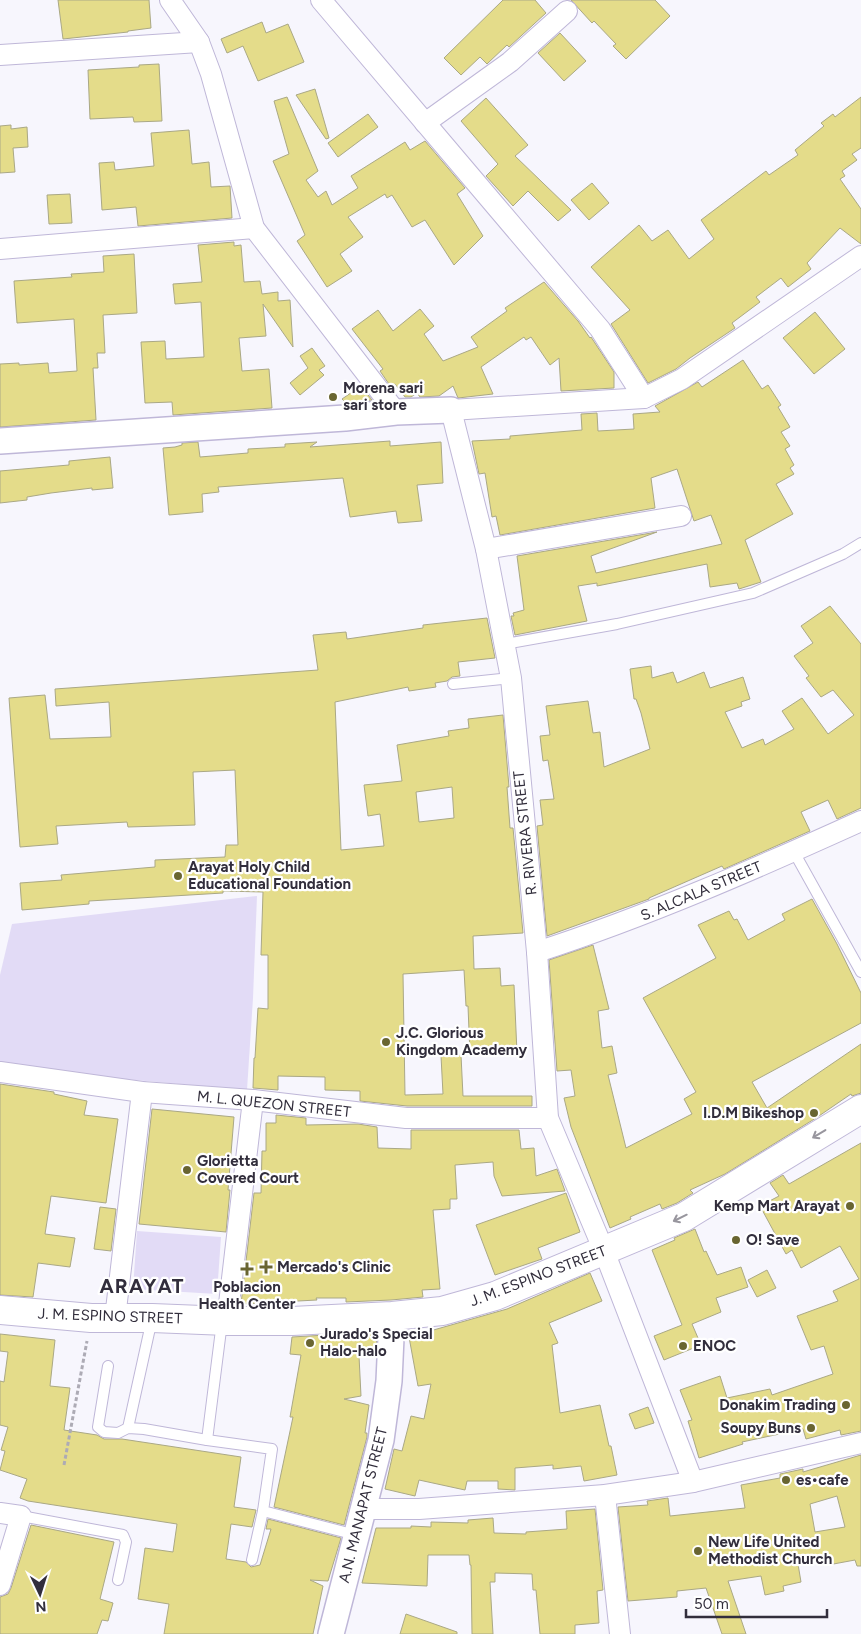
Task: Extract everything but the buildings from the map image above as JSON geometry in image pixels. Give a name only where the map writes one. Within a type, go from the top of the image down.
[{"type":"main road","name":"J. M. ESPINO STREET","points":[[0,1310],[103,1318],[225,1321],[392,1316],[442,1311],[494,1296],[684,1217],[861,1109]]},
{"type":"street","points":[[170,0],[198,42],[211,74],[254,228],[396,412]]},
{"type":"street","points":[[321,0],[600,329],[644,398]]},
{"type":"street","points":[[425,123],[510,62],[568,11]]},
{"type":"street","points":[[0,55],[198,42]]},
{"type":"street","points":[[0,249],[254,228]]},
{"type":"street","points":[[0,442],[345,418],[396,412],[644,398],[682,379],[861,256]]},
{"type":"street","name":"R. RIVERA STREET","points":[[451,410],[486,548],[511,678],[537,952],[548,1118],[604,1251],[693,1482]]},
{"type":"street","points":[[486,548],[681,516]]},
{"type":"street","name":"S. ALCALA STREET","points":[[537,952],[659,909],[794,852],[861,821]]},
{"type":"street","name":"M. L. QUEZON STREET","points":[[0,1072],[142,1092],[253,1100],[406,1118],[548,1118]]},
{"type":"street","points":[[103,1318],[142,1092]]},
{"type":"street","points":[[225,1321],[253,1100]]},
{"type":"street","name":"A.N. MANAPAT STREET","points":[[331,1634],[381,1440],[389,1381],[392,1316]]},
{"type":"street","points":[[363,1509],[419,1509],[605,1495],[693,1482],[861,1442]]},
{"type":"street","points":[[605,1495],[620,1634]]},
{"type":"street","points":[[0,1513],[20,1516],[0,1585]]},
{"type":"lane","points":[[505,644],[617,624],[753,593],[843,554],[861,543]]},
{"type":"lane","points":[[453,684],[511,678]]},
{"type":"lane","points":[[794,852],[861,972]]},
{"type":"lane","points":[[128,1428],[152,1318]]},
{"type":"lane","points":[[206,1440],[225,1321]]},
{"type":"lane","points":[[108,1366],[98,1427],[104,1432],[118,1433],[128,1428],[144,1429],[272,1449],[263,1511],[252,1560]]},
{"type":"lane","points":[[263,1511],[356,1535]]},
{"type":"lane","points":[[20,1516],[123,1535],[126,1542],[118,1580]]},
{"type":"path","points":[[64,1465],[103,1318]]},
{"type":"shaded area","points":[[257,896],[247,1090],[0,1068],[0,975],[12,924]]},
{"type":"shaded area","points":[[137,1231],[221,1237],[217,1294],[133,1289]]},
{"type":"place","name":"Morena sari sari store","points":[[333,397]]},
{"type":"place","name":"Arayat Holy Child Educational Foundation","points":[[178,876]]},
{"type":"place","name":"J.C. Glorious Kingdom Academy","points":[[386,1042]]},
{"type":"place","name":"I.D.M Bikeshop","points":[[814,1113]]},
{"type":"place","name":"Glorietta Covered Court","points":[[187,1170]]},
{"type":"place","name":"Kemp Mart Arayat","points":[[850,1206]]},
{"type":"place","name":"O! Save","points":[[736,1240]]},
{"type":"place","name":"Mercado's Clinic","points":[[266,1267]]},
{"type":"place","name":"Poblacion Health Center","points":[[247,1269]]},
{"type":"place","name":"Jurado's Special Halo-halo","points":[[310,1343]]},
{"type":"place","name":"ENOC","points":[[683,1346]]},
{"type":"place","name":"Donakim Trading","points":[[846,1405]]},
{"type":"place","name":"Soupy Buns","points":[[811,1428]]},
{"type":"place","name":"es•cafe","points":[[786,1480]]},
{"type":"place","name":"New Life United Methodist Church","points":[[698,1551]]},
{"type":"district","name":"ARAYAT","points":[[142,1286]]}]
